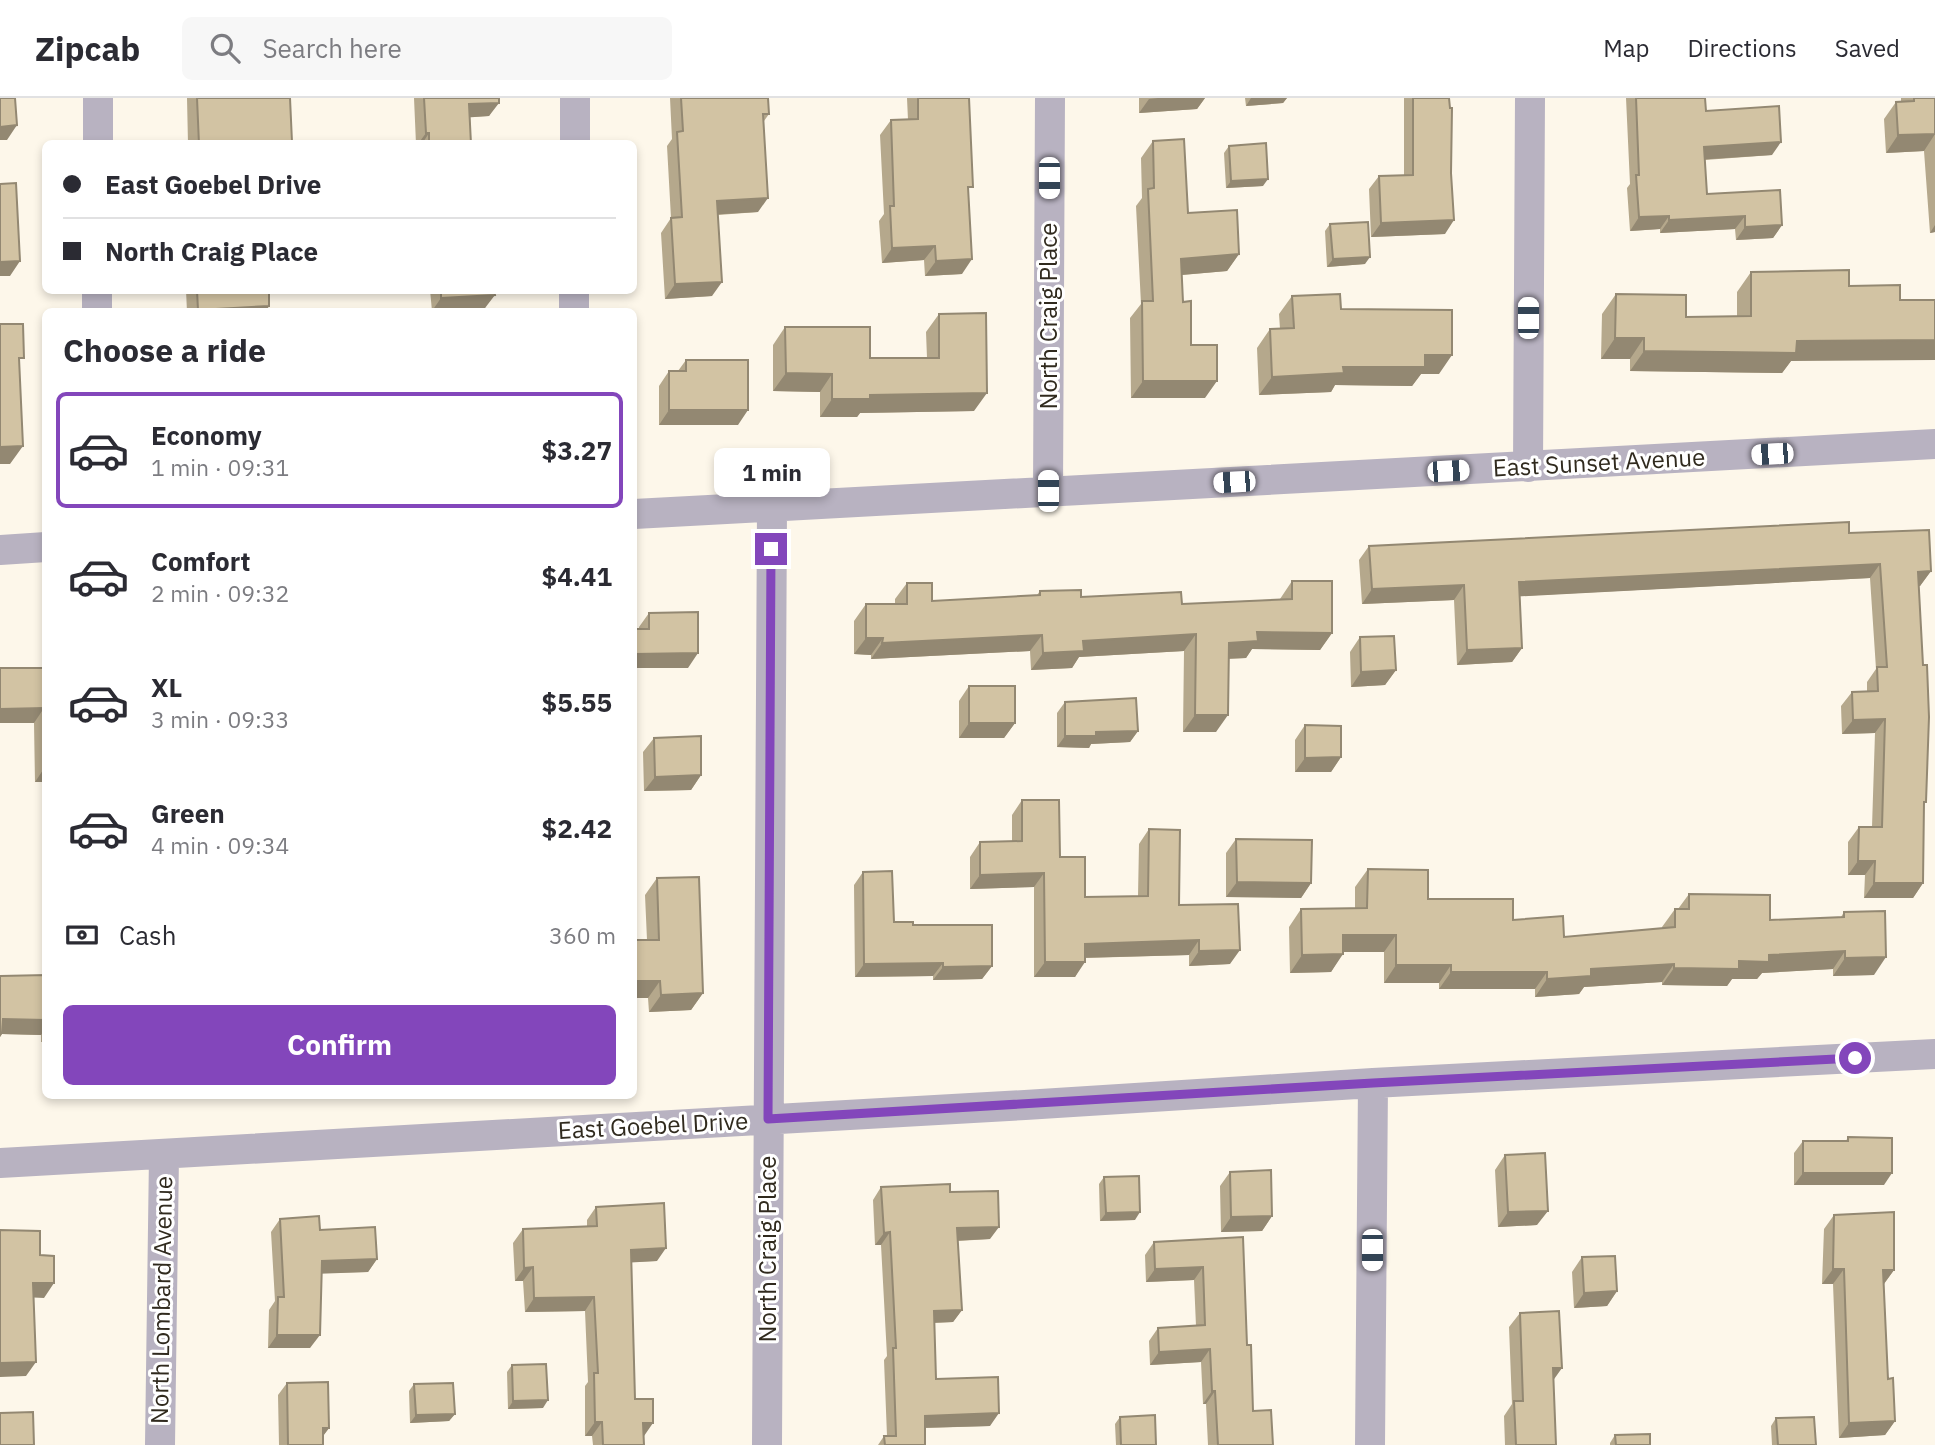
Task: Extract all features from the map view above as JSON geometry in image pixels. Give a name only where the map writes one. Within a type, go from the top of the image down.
[{"type":"street","points":[[98,98],[98,140]]},
{"type":"street","points":[[575,98],[575,140]]},
{"type":"street","name":"North Craig Place","points":[[1048,491],[1050,98]]},
{"type":"street","points":[[1528,467],[1530,98]]},
{"type":"street","name":"East Sunset Avenue","points":[[637,514],[1935,444]]},
{"type":"street","name":"North Craig Place","points":[[767,1445],[772,508]]},
{"type":"street","points":[[0,550],[42,547]]},
{"type":"street","name":"East Goebel Drive","points":[[0,1163],[1373,1083],[1935,1054]]},
{"type":"street","points":[[1370,1445],[1373,1083]]},
{"type":"street","name":"North Lombard Avenue","points":[[160,1445],[164,1154]]},
{"type":"building","points":[[0,98],[15,98],[17,125],[0,127]]},
{"type":"building","points":[[197,98],[290,98],[292,140],[199,140]]},
{"type":"building","points":[[424,98],[499,98],[499,103],[469,104],[471,140],[429,140],[429,133],[426,133]]},
{"type":"building","points":[[681,98],[768,98],[769,114],[763,114],[768,198],[717,201],[722,282],[675,284],[671,218],[682,217],[677,132],[683,131]]},
{"type":"building","points":[[918,98],[969,98],[973,187],[968,187],[972,259],[936,261],[935,246],[892,248],[890,206],[894,206],[891,120],[918,119]]},
{"type":"building","points":[[1413,98],[1449,98],[1452,108],[1451,173],[1454,220],[1381,223],[1379,176],[1413,175]]},
{"type":"building","points":[[1636,98],[1705,98],[1706,111],[1779,106],[1781,142],[1704,147],[1707,194],[1780,190],[1782,225],[1745,227],[1745,216],[1669,220],[1669,216],[1639,217]]},
{"type":"building","points":[[1914,98],[1935,98],[1935,134],[1898,135],[1896,102],[1914,101]]},
{"type":"building","points":[[1184,139],[1188,213],[1237,210],[1239,254],[1181,259],[1183,302],[1191,301],[1191,345],[1217,345],[1217,381],[1143,381],[1142,301],[1153,301],[1148,189],[1154,188],[1153,141]]},
{"type":"building","points":[[1266,143],[1268,179],[1231,181],[1229,146]]},
{"type":"building","points":[[16,183],[20,261],[0,262],[0,184]]},
{"type":"building","points":[[1368,222],[1370,257],[1333,259],[1330,224]]},
{"type":"building","points":[[1849,270],[1849,286],[1900,285],[1900,300],[1935,300],[1935,340],[1797,341],[1796,353],[1644,351],[1644,338],[1615,338],[1616,294],[1686,295],[1686,317],[1751,316],[1751,272]]},
{"type":"building","points":[[197,294],[269,294],[269,306],[198,308]]},
{"type":"building","points":[[441,294],[495,295],[441,298]]},
{"type":"building","points":[[1340,294],[1341,309],[1452,310],[1452,355],[1425,355],[1425,367],[1343,367],[1344,373],[1272,377],[1270,329],[1294,328],[1292,296]]},
{"type":"building","points":[[986,313],[987,393],[870,395],[870,399],[832,399],[832,374],[786,373],[785,327],[870,327],[870,358],[939,358],[939,314]]},
{"type":"building","points":[[0,324],[23,324],[24,358],[19,358],[23,446],[0,447]]},
{"type":"building","points":[[686,360],[748,360],[748,410],[669,410],[669,371],[686,371]]},
{"type":"building","points":[[1849,522],[1849,533],[1929,530],[1931,571],[1918,572],[1929,717],[1923,883],[1874,883],[1875,861],[1858,861],[1859,827],[1882,827],[1885,719],[1853,720],[1852,692],[1878,691],[1877,667],[1887,667],[1880,564],[1519,582],[1522,648],[1467,650],[1464,585],[1372,589],[1369,546]]},
{"type":"building","points":[[1292,581],[1332,581],[1332,633],[1257,632],[1258,641],[1229,643],[1228,715],[1195,715],[1196,634],[1083,641],[1084,651],[1043,653],[1042,635],[882,643],[883,638],[866,638],[866,604],[907,604],[907,583],[932,583],[932,601],[1081,590],[1081,597],[1181,592],[1182,604],[1292,599]]},
{"type":"building","points":[[698,612],[698,653],[637,654],[637,629],[649,629],[649,613]]},
{"type":"building","points":[[1394,636],[1396,670],[1361,672],[1360,637]]},
{"type":"building","points":[[0,668],[42,668],[42,708],[0,709]]},
{"type":"building","points":[[969,686],[1015,686],[1015,723],[969,723]]},
{"type":"building","points":[[1136,698],[1138,731],[1096,732],[1096,736],[1065,736],[1065,702]]},
{"type":"building","points":[[1305,725],[1341,726],[1341,757],[1305,758]]},
{"type":"building","points":[[701,736],[701,775],[655,777],[654,738]]},
{"type":"building","points":[[1022,800],[1059,800],[1060,857],[1085,857],[1085,897],[1148,896],[1149,829],[1180,830],[1179,905],[1238,904],[1240,950],[1199,951],[1199,940],[1085,944],[1085,962],[1045,962],[1044,873],[980,875],[980,842],[1022,841]]},
{"type":"building","points":[[1236,839],[1312,840],[1311,883],[1237,882]]},
{"type":"building","points":[[1368,869],[1428,870],[1428,899],[1513,899],[1513,920],[1563,916],[1564,937],[1675,927],[1675,909],[1689,909],[1689,894],[1770,895],[1770,920],[1844,917],[1844,912],[1885,911],[1886,957],[1845,958],[1845,951],[1769,955],[1769,962],[1739,961],[1739,969],[1674,968],[1674,964],[1591,969],[1591,976],[1547,979],[1547,972],[1451,972],[1451,965],[1396,965],[1396,935],[1343,935],[1343,954],[1302,955],[1301,909],[1367,908]]},
{"type":"building","points":[[892,871],[894,922],[913,922],[913,925],[992,925],[992,966],[943,967],[943,963],[864,964],[863,872]]},
{"type":"building","points":[[699,877],[703,993],[661,995],[660,981],[637,981],[637,940],[659,940],[657,878]]},
{"type":"building","points":[[42,975],[42,1020],[3,1019],[0,1033],[0,976]]},
{"type":"building","points":[[1848,1137],[1892,1138],[1892,1173],[1803,1173],[1803,1141],[1848,1141]]},
{"type":"building","points":[[1545,1153],[1548,1211],[1508,1212],[1505,1155]]},
{"type":"building","points":[[1271,1170],[1272,1216],[1231,1217],[1230,1172]]},
{"type":"building","points":[[1139,1176],[1140,1212],[1106,1213],[1104,1177]]},
{"type":"building","points":[[950,1184],[950,1192],[998,1191],[999,1227],[957,1228],[962,1310],[934,1311],[936,1379],[998,1377],[999,1413],[925,1416],[925,1445],[885,1445],[884,1436],[896,1436],[893,1348],[896,1348],[890,1232],[884,1233],[881,1187]]},
{"type":"building","points":[[664,1203],[666,1248],[631,1250],[635,1399],[653,1399],[653,1423],[643,1423],[644,1445],[603,1445],[602,1422],[595,1422],[594,1373],[598,1373],[594,1297],[534,1298],[533,1267],[524,1268],[523,1229],[597,1226],[596,1207]]},
{"type":"building","points":[[1894,1212],[1894,1270],[1883,1270],[1888,1379],[1893,1378],[1895,1421],[1849,1423],[1844,1269],[1833,1269],[1834,1215]]},
{"type":"building","points":[[319,1216],[320,1230],[375,1227],[377,1259],[322,1261],[320,1335],[277,1335],[278,1297],[284,1297],[280,1219]]},
{"type":"building","points":[[0,1230],[40,1231],[40,1255],[54,1256],[54,1283],[33,1283],[36,1362],[0,1363]]},
{"type":"building","points":[[1243,1237],[1247,1345],[1251,1345],[1253,1411],[1271,1410],[1273,1445],[1218,1445],[1210,1349],[1159,1352],[1158,1328],[1205,1325],[1203,1267],[1155,1269],[1154,1242]]},
{"type":"building","points":[[1615,1256],[1617,1291],[1584,1293],[1582,1257]]},
{"type":"building","points":[[1559,1311],[1562,1368],[1553,1368],[1556,1445],[1516,1445],[1514,1401],[1523,1401],[1520,1313]]},
{"type":"building","points":[[546,1364],[548,1400],[513,1401],[512,1365]]},
{"type":"building","points":[[328,1382],[329,1428],[323,1428],[323,1445],[288,1445],[287,1383]]},
{"type":"building","points":[[453,1383],[455,1414],[416,1415],[414,1384]]},
{"type":"building","points":[[33,1412],[34,1445],[0,1445],[0,1413]]},
{"type":"building","points":[[1155,1415],[1156,1445],[1121,1445],[1120,1417]]},
{"type":"building","points":[[1814,1417],[1816,1445],[1778,1445],[1776,1418]]},
{"type":"building","points":[[1650,1434],[1650,1445],[1616,1445],[1615,1435]]},
{"type":"route","points":[[771,549],[768,1119],[1855,1058]]}]
